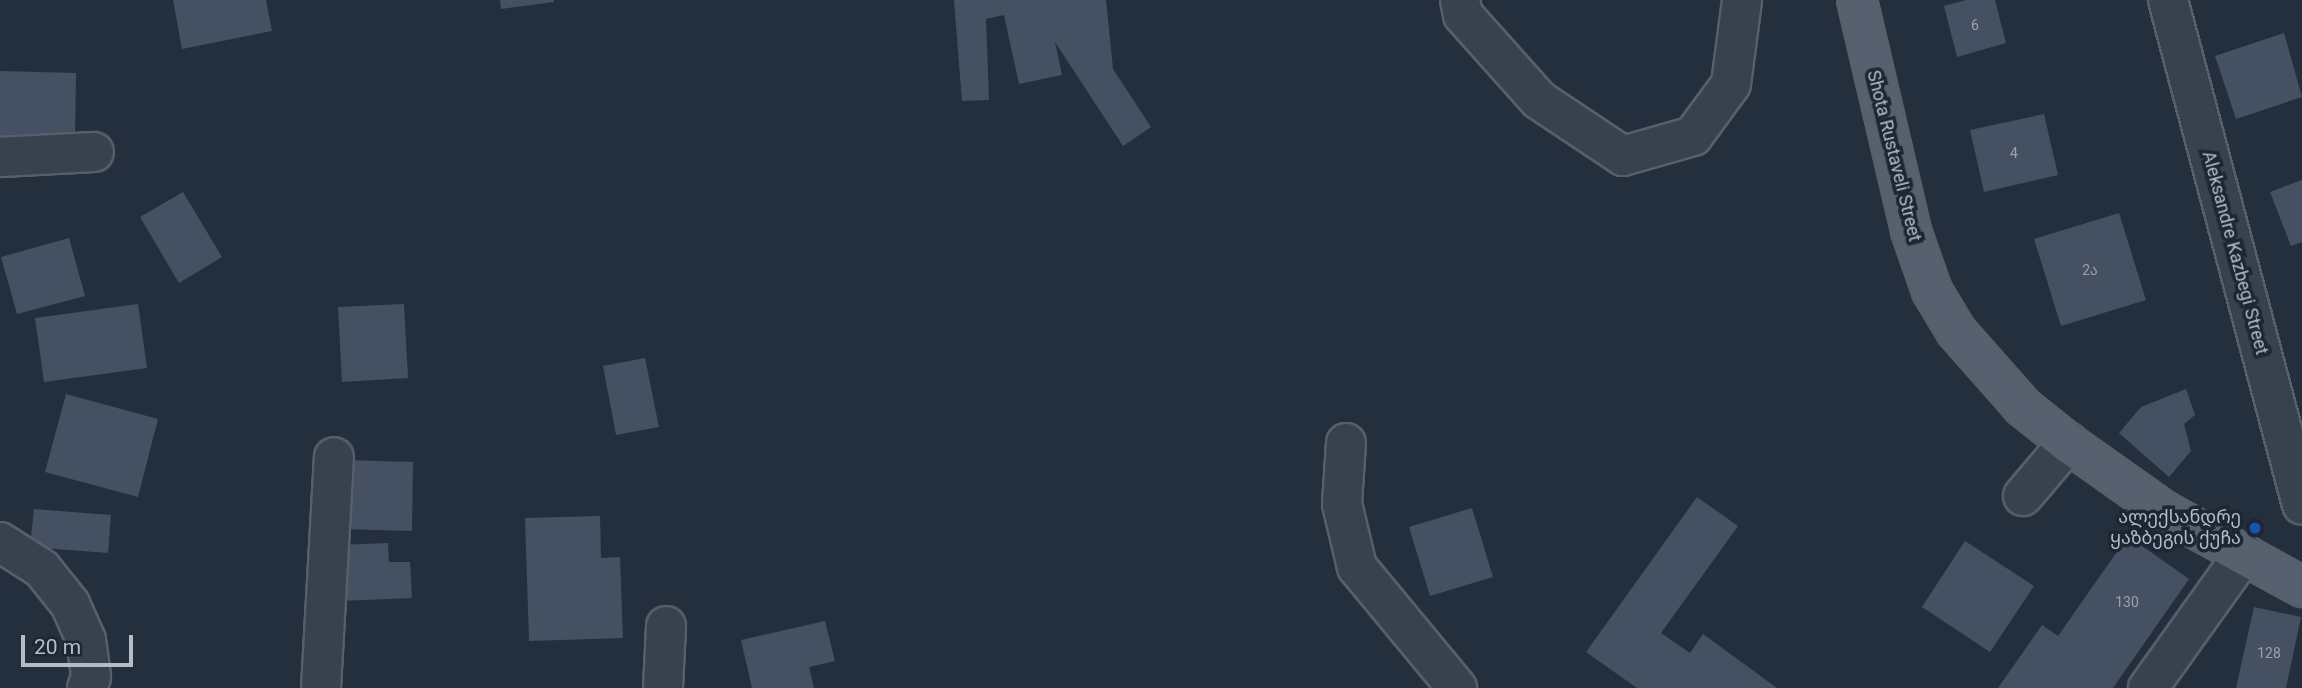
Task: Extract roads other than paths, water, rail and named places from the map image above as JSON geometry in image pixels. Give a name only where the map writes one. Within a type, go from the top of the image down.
[{"type":"main road","name":"Shota Rustaveli Street","points":[[1857,0],[1894,171],[1932,291],[1984,366],[2023,407],[2068,443],[2164,511],[2302,587]]},
{"type":"street","points":[[1461,0],[1463,15],[1539,100],[1623,156],[1693,136],[1731,84],[1742,0]]},
{"type":"street","name":"Aleksandre Kazbegi Street","points":[[2168,0],[2302,505]]},
{"type":"street","points":[[0,157],[94,152]]},
{"type":"street","points":[[1346,443],[1342,504],[1357,567],[1457,688]]},
{"type":"street","points":[[2023,496],[2068,443]]},
{"type":"street","points":[[321,688],[334,457]]},
{"type":"street","points":[[0,542],[42,569],[70,604],[86,640],[91,677],[87,688]]},
{"type":"street","points":[[2148,688],[2244,554]]},
{"type":"street","points":[[663,688],[666,626]]},
{"type":"place","name":"ალექსანდრე ყაზბეგის ქუჩა","points":[[2255,528]]}]
